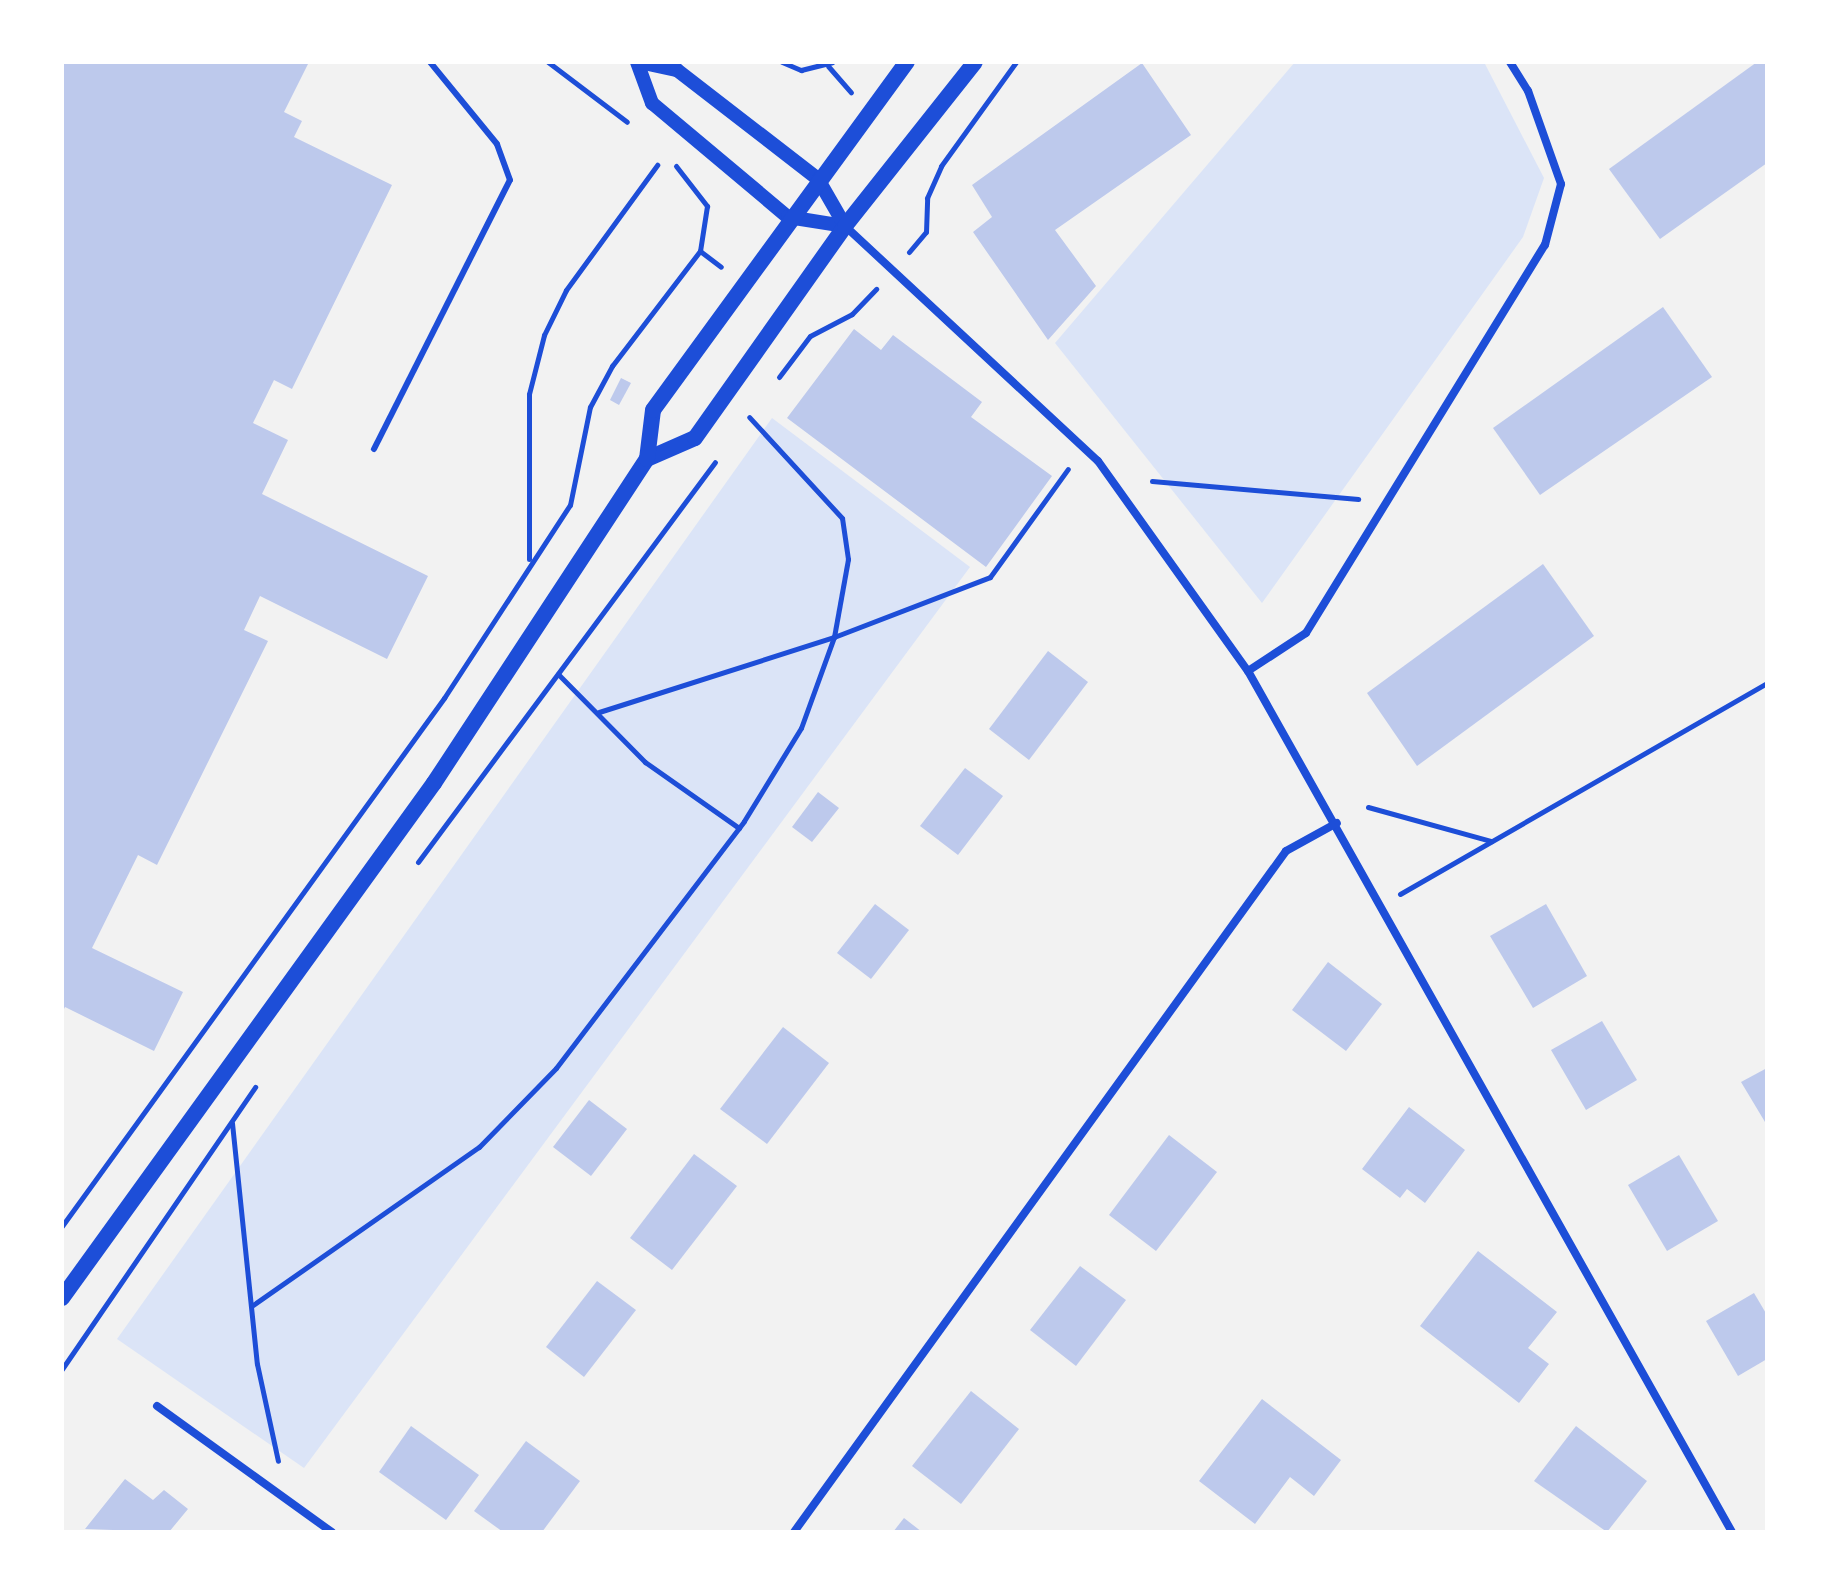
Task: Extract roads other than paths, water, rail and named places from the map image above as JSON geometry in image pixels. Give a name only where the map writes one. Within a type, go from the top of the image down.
[{"type":"main road","points":[[62,1298],[434,783],[647,459],[653,410],[788,217],[907,62]]},
{"type":"main road","points":[[647,459],[695,438],[845,226],[975,62]]},
{"type":"street","points":[[638,62],[677,70],[818,179],[845,226],[1098,461],[1248,671],[1337,823],[1732,1532]]},
{"type":"street","points":[[638,62],[652,103],[788,217],[845,226]]},
{"type":"street","points":[[1248,671],[1306,633],[1391,502],[1545,245],[1561,184],[1528,91],[1510,62]]},
{"type":"street","points":[[794,1532],[1286,851],[1337,823]]},
{"type":"street","points":[[157,1406],[332,1532]]},
{"type":"lane","points":[[374,449],[510,180],[497,144],[430,62]]}]
